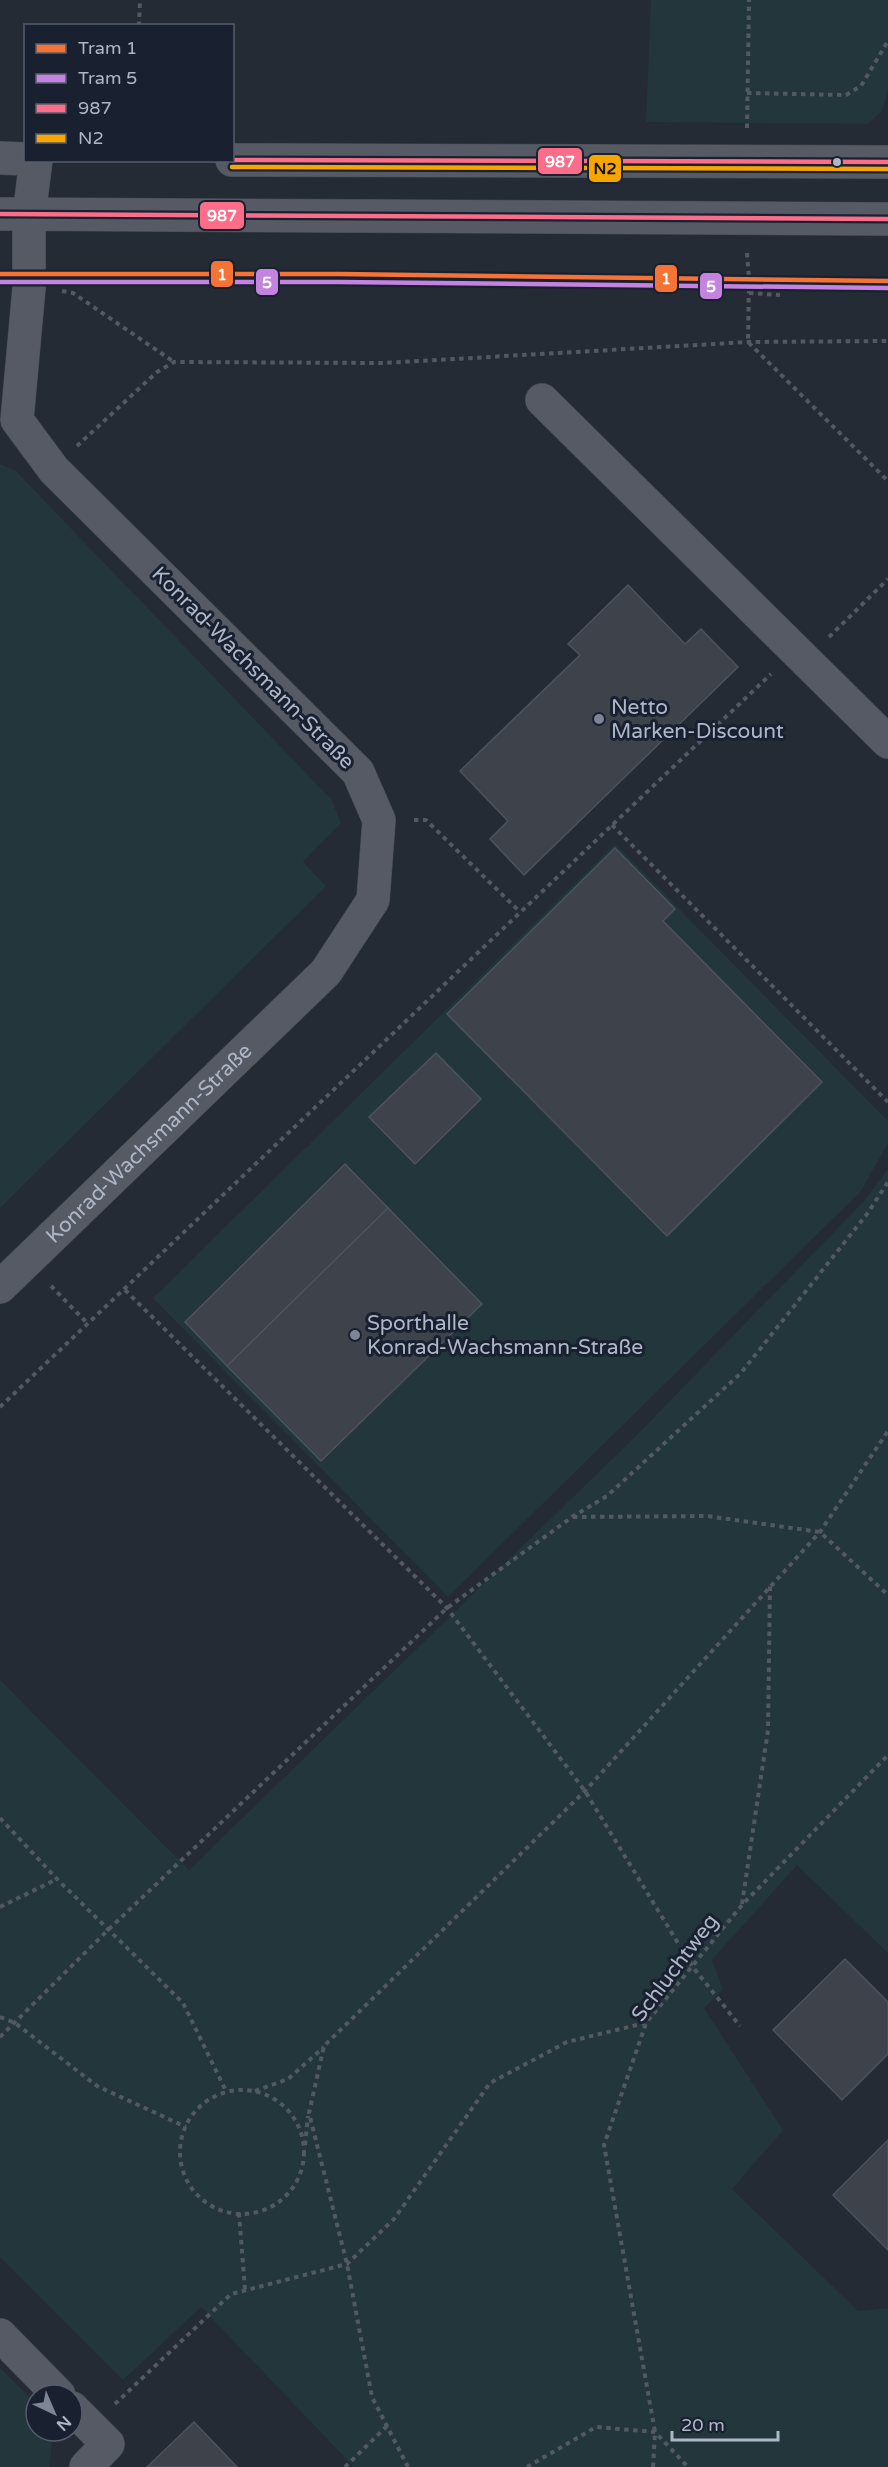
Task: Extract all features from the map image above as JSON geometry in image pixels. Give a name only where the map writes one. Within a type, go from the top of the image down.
[{"type":"street","points":[[0,158],[24,159]]},
{"type":"street","points":[[234,160],[888,162]]},
{"type":"street","name":"Konrad-Wachsmann-Straße","points":[[0,1287],[327,972],[373,900],[379,820],[358,772],[54,470],[17,420],[29,288],[14,215],[35,162]]},
{"type":"street","points":[[14,215],[888,219]]},
{"type":"street","points":[[542,400],[888,742]]},
{"type":"street","points":[[0,2336],[47,2383]]},
{"type":"street","points":[[86,2467],[90,2426]]},
{"type":"path","points":[[140,0],[140,24]]},
{"type":"path","points":[[749,0],[747,93],[846,95],[861,86],[888,41]]},
{"type":"path","points":[[747,218],[749,293],[747,342],[888,481]]},
{"type":"path","points":[[29,288],[73,293],[174,362]]},
{"type":"path","points":[[749,293],[780,296]]},
{"type":"path","points":[[54,470],[71,451],[157,372],[174,362],[385,363],[747,342],[888,341]]},
{"type":"path","points":[[805,660],[888,579]]},
{"type":"path","points":[[0,1407],[771,674]]},
{"type":"path","points":[[379,820],[426,820],[519,912]]},
{"type":"path","points":[[612,825],[888,1102]]},
{"type":"path","points":[[0,2037],[108,1930],[447,1608],[573,1517],[607,1496],[741,1373],[867,1214],[888,1182]]},
{"type":"path","points":[[26,1261],[88,1324]]},
{"type":"path","points":[[124,1290],[447,1608],[585,1791],[692,1966],[740,2026]]},
{"type":"path","points":[[255,2091],[288,2079],[585,1791],[819,1532],[888,1431]]},
{"type":"path","points":[[573,1517],[707,1516],[819,1532],[888,1595]]},
{"type":"path","points":[[742,1905],[768,1730],[770,1585]]},
{"type":"path","name":"Schluchtweg","points":[[653,2467],[655,2432],[604,2145],[646,2023],[742,1905],[888,1755]]},
{"type":"path","points":[[0,1818],[57,1879],[183,2003],[226,2091]]},
{"type":"path","points":[[0,1907],[57,1879]]},
{"type":"path","points":[[0,2017],[15,2023],[97,2086],[186,2127]]},
{"type":"path","points":[[90,2426],[231,2294],[347,2264],[394,2219],[490,2083],[567,2042],[646,2023]]},
{"type":"path","points":[[305,2150],[301,2131],[293,2115],[279,2101],[244,2089],[226,2091],[202,2104],[186,2127],[181,2145],[181,2163],[187,2181],[198,2196],[213,2207],[231,2213],[249,2214],[267,2209],[283,2199],[295,2185],[303,2168],[305,2150],[309,2113],[324,2046]]},
{"type":"path","points":[[309,2113],[347,2264],[372,2397],[408,2467]]},
{"type":"path","points":[[239,2213],[245,2290]]},
{"type":"path","points":[[345,2467],[387,2426]]},
{"type":"path","points":[[527,2467],[596,2427],[655,2432],[688,2467]]},
{"type":"green space","points":[[651,0],[888,0],[888,90],[882,111],[868,124],[646,122]]},
{"type":"green space","points":[[0,464],[15,470],[331,799],[341,823],[303,862],[326,886],[0,1208]]},
{"type":"green space","points":[[615,844],[888,1121],[888,1143],[861,1191],[448,1597],[153,1298]]},
{"type":"green space","points":[[888,1169],[888,1953],[797,1865],[712,1960],[723,1989],[704,2008],[783,2130],[732,2189],[858,2311],[888,2308],[888,2467],[354,2467],[201,2307],[123,2380],[0,2257],[0,1680],[189,1870],[635,1437],[864,1201]]},
{"type":"green space","points":[[0,2368],[24,2392],[24,2443],[52,2443],[49,2467],[0,2467]]},
{"type":"building","name":"Netto Marken-Discount","points":[[628,585],[685,644],[701,629],[738,667],[524,875],[490,839],[508,821],[460,771],[580,655],[568,644]]},
{"type":"building","points":[[615,848],[675,909],[663,921],[822,1082],[667,1236],[447,1014]]},
{"type":"building","points":[[436,1053],[481,1099],[415,1164],[369,1117]]},
{"type":"building","points":[[345,1164],[388,1208],[227,1366],[185,1322]]},
{"type":"building","name":"Sporthalle Konrad-Wachsmann-Straße","points":[[388,1208],[482,1304],[321,1461],[227,1366]]},
{"type":"building","points":[[845,1959],[888,2002],[888,2054],[842,2100],[773,2030]]},
{"type":"building","points":[[888,2140],[888,2250],[833,2195]]},
{"type":"building","points":[[194,2422],[237,2467],[147,2467]]},
{"type":"tram line","name":"1","points":[[0,274],[339,274],[888,281]]},
{"type":"tram line","name":"5","points":[[0,282],[339,282],[888,288]]},
{"type":"transit line","name":"987","points":[[234,160],[888,162]]},
{"type":"transit line","name":"N2","points":[[232,167],[888,169]]},
{"type":"transit line","name":"987","points":[[0,214],[888,219]]},
{"type":"place","name":"Netto Marken-Discount","points":[[599,719]]},
{"type":"place","name":"Sporthalle Konrad-Wachsmann-Straße","points":[[355,1335]]}]
